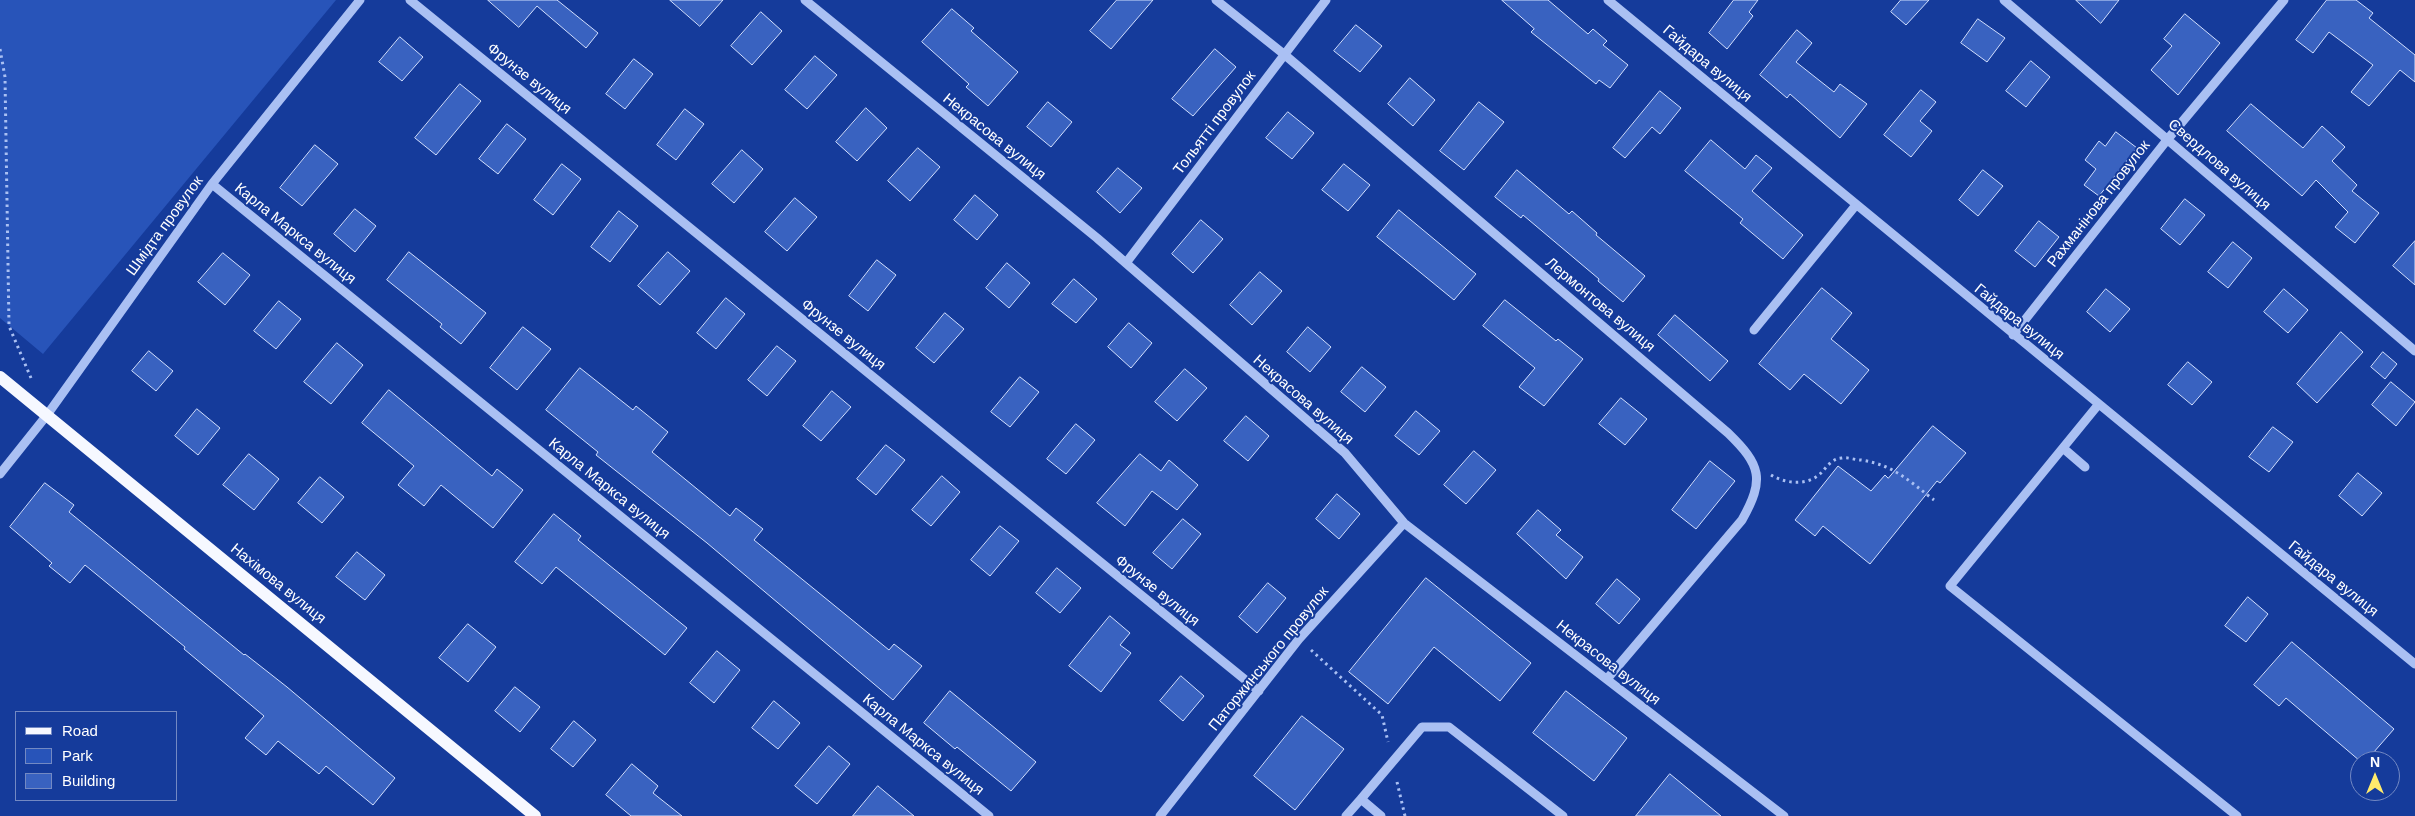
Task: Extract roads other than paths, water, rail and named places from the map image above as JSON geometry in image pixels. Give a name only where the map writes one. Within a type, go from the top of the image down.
[{"type":"main road","name":"Нахімова вулиця","points":[[0,377],[535,816]]},
{"type":"street","name":"Шмідта провулок","points":[[0,474],[47,416],[212,184],[360,0]]},
{"type":"street","name":"Фрунзе вулиця","points":[[410,0],[1258,691]]},
{"type":"street","name":"Некрасова вулиця","points":[[805,0],[1126,263],[1345,453],[1404,523],[1784,816]]},
{"type":"street","name":"Лермонтова вулиця","points":[[1216,0],[1285,55],[1728,433],[1749,454],[1758,474],[1754,499],[1742,520],[1607,679]]},
{"type":"street","name":"Тольятті провулок","points":[[1126,263],[1326,0]]},
{"type":"street","name":"Гайдара вулиця","points":[[1608,0],[2415,664]]},
{"type":"street","name":"Свердлова вулиця","points":[[2004,0],[2415,352]]},
{"type":"street","name":"Рахманінова провулок","points":[[2013,335],[2168,140],[2284,0]]},
{"type":"street","name":"Карла Маркса вулиця","points":[[212,184],[989,816]]},
{"type":"street","points":[[1754,330],[1856,205]]},
{"type":"street","points":[[2098,405],[1950,586],[2236,816]]},
{"type":"street","points":[[2063,448],[2085,467]]},
{"type":"street","name":"Паторжинського провулок","points":[[1160,816],[1300,639],[1404,523]]},
{"type":"street","points":[[1346,816],[1422,726],[1449,727],[1563,816]]},
{"type":"street","points":[[1361,799],[1381,816]]}]
